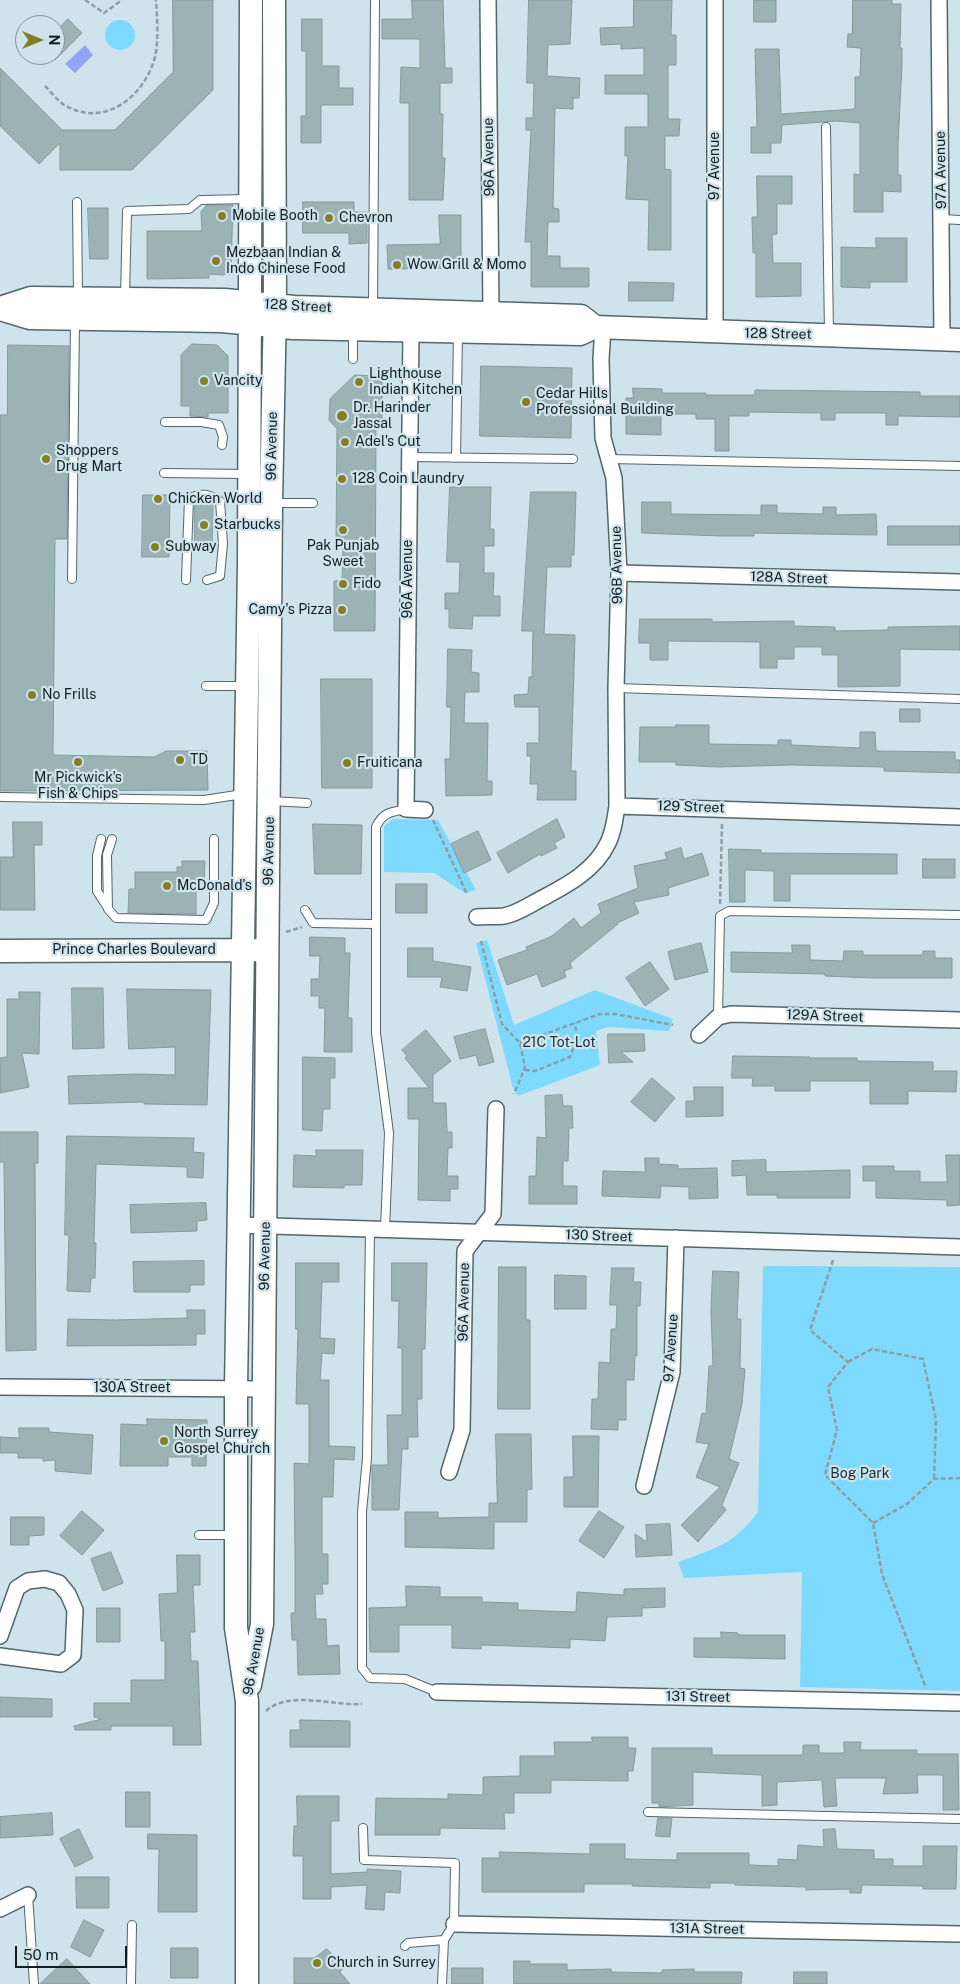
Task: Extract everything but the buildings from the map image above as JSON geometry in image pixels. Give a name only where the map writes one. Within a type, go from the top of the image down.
[{"type":"main road","name":"96 Avenue","points":[[251,0],[252,313],[236,1389],[236,1628],[256,1706]]},
{"type":"main road","name":"96 Avenue","points":[[247,1984],[256,1706],[262,1624],[271,719],[271,503],[275,316],[274,0]]},
{"type":"main road","name":"128 Street","points":[[0,309],[31,298],[77,308],[252,313],[353,328],[580,334],[599,327],[951,339]]},
{"type":"main road","name":"128 Street","points":[[77,308],[125,299],[224,300],[252,313]]},
{"type":"main road","name":"128 Street","points":[[275,316],[373,309],[581,316],[599,327]]},
{"type":"main road","points":[[248,599],[270,645]]},
{"type":"main road","points":[[247,686],[271,719]]},
{"type":"main road","name":"Prince Charles Boulevard","points":[[0,950],[268,950]]},
{"type":"street","name":"96A Avenue","points":[[488,0],[491,313]]},
{"type":"street","name":"97 Avenue","points":[[715,0],[715,332]]},
{"type":"street","name":"97A Avenue","points":[[939,0],[941,219],[951,339]]},
{"type":"street","name":"96B Avenue","points":[[599,327],[603,438],[614,478],[619,573],[616,688],[617,806]]},
{"type":"street","name":"96A Avenue","points":[[406,809],[411,330]]},
{"type":"street","name":"128A Street","points":[[619,573],[960,582]]},
{"type":"street","points":[[477,917],[504,916],[522,910],[586,872],[599,858],[608,843],[614,826],[617,806]]},
{"type":"street","name":"129 Street","points":[[617,806],[960,817]]},
{"type":"street","points":[[406,809],[429,815]]},
{"type":"street","name":"129A Street","points":[[718,1017],[731,1014],[960,1020]]},
{"type":"street","points":[[698,1036],[718,1017]]},
{"type":"street","name":"96A Avenue","points":[[449,1472],[462,1430],[465,1251],[493,1214],[496,1109]]},
{"type":"street","name":"130 Street","points":[[239,1225],[960,1247]]},
{"type":"street","name":"97 Avenue","points":[[644,1486],[672,1372],[676,1238]]},
{"type":"street","name":"130A Street","points":[[0,1387],[264,1389]]},
{"type":"street","points":[[0,1636],[17,1588],[28,1581],[46,1579],[59,1583],[68,1594],[75,1610],[73,1655],[62,1664],[0,1656]]},
{"type":"street","name":"131 Street","points":[[437,1692],[960,1703]]},
{"type":"street","points":[[0,1909],[28,1895]]},
{"type":"street","name":"131A Street","points":[[454,1924],[960,1934]]},
{"type":"lane","points":[[373,309],[375,0]]},
{"type":"lane","points":[[826,126],[829,335]]},
{"type":"lane","points":[[125,299],[127,210],[188,209],[200,200],[251,199]]},
{"type":"lane","points":[[72,579],[77,202]]},
{"type":"lane","points":[[941,219],[960,220]]},
{"type":"lane","points":[[353,328],[353,359]]},
{"type":"lane","points":[[456,458],[458,331]]},
{"type":"lane","points":[[164,422],[201,422],[219,425],[223,437],[222,444]]},
{"type":"lane","points":[[409,457],[573,459]]},
{"type":"lane","points":[[610,459],[960,466]]},
{"type":"lane","points":[[164,473],[249,474]]},
{"type":"lane","points":[[186,580],[189,500],[196,494],[210,495],[220,501],[223,544],[220,576],[207,580]]},
{"type":"lane","points":[[271,503],[313,503]]},
{"type":"lane","points":[[206,686],[247,686]]},
{"type":"lane","points":[[616,688],[960,698]]},
{"type":"lane","points":[[0,797],[204,800],[245,794]]},
{"type":"lane","points":[[270,801],[307,803]]},
{"type":"lane","points":[[406,809],[386,812],[380,818],[376,827],[376,1032],[389,1133],[378,1229],[367,1458],[362,1512],[362,1668],[370,1678],[405,1679],[437,1692]]},
{"type":"lane","points":[[101,839],[97,856],[97,891],[116,918],[206,920],[214,903],[214,839]]},
{"type":"lane","points":[[108,909],[108,855],[112,839]]},
{"type":"lane","points":[[305,910],[313,923],[375,924]]},
{"type":"lane","points":[[718,1017],[720,916],[723,913],[729,911],[960,915]]},
{"type":"lane","points":[[199,1535],[236,1535]]},
{"type":"lane","points":[[648,1812],[960,1819]]},
{"type":"lane","points":[[363,1828],[364,1860],[455,1863],[454,1924],[444,1940],[442,1984]]},
{"type":"lane","points":[[28,1895],[34,1984]]},
{"type":"lane","points":[[131,1984],[132,1925]]},
{"type":"lane","points":[[405,1946],[408,1943],[444,1940]]},
{"type":"path","points":[[85,0],[104,13],[122,0]]},
{"type":"path","points":[[45,86],[66,106],[73,109],[105,112],[120,107],[138,89],[151,69],[155,56],[156,0]]},
{"type":"path","points":[[429,815],[467,894]]},
{"type":"path","points":[[720,905],[722,818]]},
{"type":"path","points":[[284,932],[313,923]]},
{"type":"path","points":[[481,941],[502,1024],[520,1043],[524,1070],[514,1094]]},
{"type":"path","points":[[520,1043],[600,1014],[673,1025]]},
{"type":"path","points":[[524,1070],[535,1071],[570,1058],[577,1039],[575,1023]]},
{"type":"path","points":[[833,1260],[810,1330],[848,1362]]},
{"type":"path","points":[[928,1692],[882,1574],[873,1523],[825,1475],[837,1430],[828,1387],[848,1362],[872,1349],[923,1359],[936,1420],[934,1479]]},
{"type":"path","points":[[873,1523],[907,1504],[934,1479],[960,1478]]},
{"type":"path","points":[[256,1706],[307,1700],[349,1705],[362,1704]]},
{"type":"green space","points":[[120,20],[130,25],[135,35],[130,45],[120,50],[110,45],[105,35],[110,25]]},
{"type":"green space","points":[[393,819],[438,820],[476,890],[465,893],[434,873],[384,872],[384,826]]},
{"type":"green space","name":"21C Tot-Lot","points":[[487,940],[514,1025],[595,990],[673,1019],[669,1031],[608,1027],[596,1031],[600,1065],[518,1096],[513,1088],[476,943]]},
{"type":"green space","name":"Bog Park","points":[[763,1266],[960,1267],[960,1691],[800,1687],[802,1572],[684,1578],[678,1562],[723,1544],[741,1531],[758,1512]]},
{"type":"shaded area","points":[[85,45],[93,55],[75,73],[65,64]]},
{"type":"place","name":"Mobile Booth","points":[[222,216]]},
{"type":"place","name":"Chevron","points":[[329,218]]},
{"type":"place","name":"Mezbaan Indian & Indo Chinese Food","points":[[216,261]]},
{"type":"place","name":"Wow Grill & Momo","points":[[397,265]]},
{"type":"place","name":"Vancity","points":[[204,381]]},
{"type":"place","name":"Lighthouse Indian Kitchen","points":[[359,382]]},
{"type":"place","name":"Cedar Hills Professional Building","points":[[526,402]]},
{"type":"place","name":"Dr. Harinder Jassal","points":[[342,416]]},
{"type":"place","name":"Adel's Cut","points":[[345,442]]},
{"type":"place","name":"Shoppers Drug Mart","points":[[46,459]]},
{"type":"place","name":"128 Coin Laundry","points":[[342,479]]},
{"type":"place","name":"Chicken World","points":[[158,499]]},
{"type":"place","name":"Starbucks","points":[[204,525]]},
{"type":"place","name":"Pak Punjab Sweet","points":[[343,530]]},
{"type":"place","name":"Subway","points":[[155,547]]},
{"type":"place","name":"Fido","points":[[343,584]]},
{"type":"place","name":"Camy's Pizza","points":[[342,610]]},
{"type":"place","name":"No Frills","points":[[32,695]]},
{"type":"place","name":"TD","points":[[180,760]]},
{"type":"place","name":"Mr Pickwick's Fish & Chips","points":[[78,762]]},
{"type":"place","name":"Fruiticana","points":[[347,763]]},
{"type":"place","name":"McDonald's","points":[[167,886]]},
{"type":"place","name":"North Surrey Gospel Church","points":[[164,1441]]},
{"type":"place","name":"Church in Surrey","points":[[317,1963]]}]
